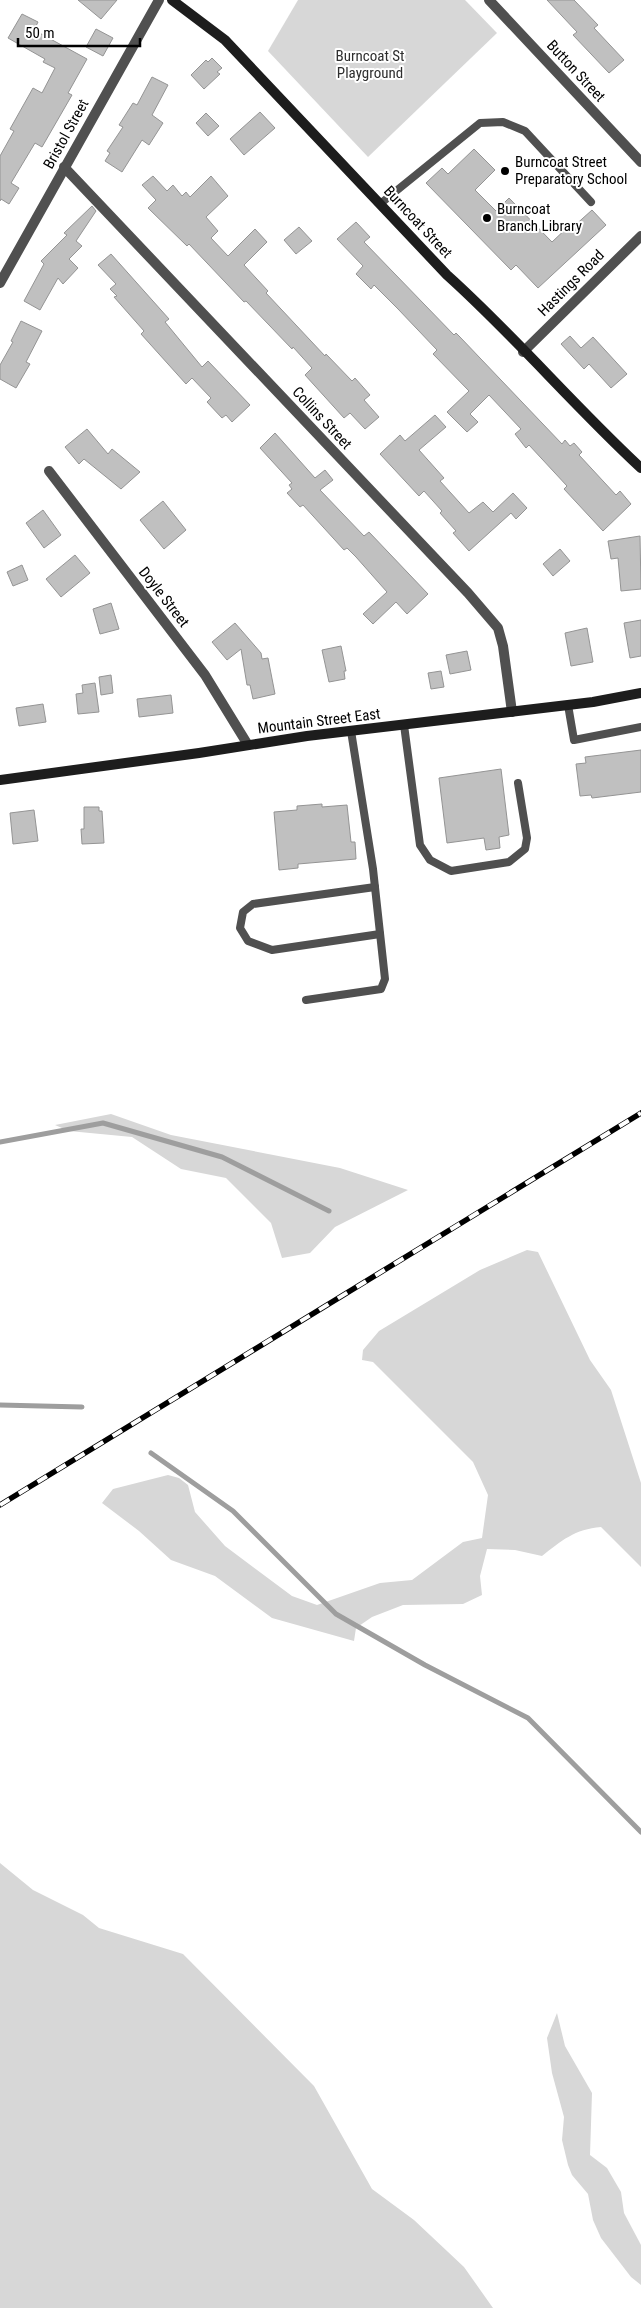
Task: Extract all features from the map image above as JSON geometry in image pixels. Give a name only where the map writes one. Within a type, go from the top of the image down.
[{"type":"main road","name":"Burncoat Street","points":[[172,0],[225,40],[523,352],[641,468]]},
{"type":"main road","name":"Mountain Street East","points":[[0,780],[351,731],[568,705],[641,692]]},
{"type":"street","name":"Bristol Street","points":[[0,283],[159,0]]},
{"type":"street","name":"Button Street","points":[[489,0],[641,162]]},
{"type":"street","name":"Collins Street","points":[[64,167],[468,593],[498,628],[503,646],[512,712]]},
{"type":"street","name":"Hastings Road","points":[[523,352],[641,236]]},
{"type":"street","name":"Doyle Street","points":[[49,471],[206,675],[248,745]]},
{"type":"lane","points":[[380,204],[480,123],[503,122],[525,131],[591,202]]},
{"type":"lane","points":[[568,705],[574,740],[641,727]]},
{"type":"lane","points":[[404,725],[420,845],[430,860],[451,871],[509,862],[526,849],[527,838],[518,783]]},
{"type":"lane","points":[[306,1000],[380,989],[385,979],[375,887],[351,731]]},
{"type":"lane","points":[[375,887],[253,904],[243,912],[240,928],[248,941],[272,950],[380,934]]},
{"type":"green space","name":"Burncoat St Playground","points":[[298,0],[465,0],[497,33],[368,157],[268,51]]},
{"type":"green space","points":[[111,1114],[171,1135],[340,1168],[408,1190],[335,1227],[310,1253],[282,1258],[271,1223],[226,1178],[181,1169],[132,1137],[69,1131],[55,1125]]},
{"type":"green space","points":[[527,1250],[538,1252],[590,1360],[611,1390],[641,1483],[641,1567],[601,1527],[576,1533],[542,1556],[515,1550],[487,1549],[480,1576],[482,1595],[463,1604],[403,1605],[372,1617],[356,1628],[354,1641],[272,1618],[215,1576],[171,1560],[139,1531],[102,1503],[113,1489],[168,1475],[179,1478],[188,1485],[195,1512],[225,1546],[292,1596],[317,1605],[380,1583],[412,1580],[463,1542],[482,1538],[488,1495],[473,1462],[373,1362],[362,1360],[363,1350],[379,1331],[480,1270]]},
{"type":"green space","points":[[0,1863],[33,1890],[83,1915],[99,1928],[183,1954],[314,2086],[372,2189],[414,2220],[464,2267],[493,2308],[0,2308]]},
{"type":"green space","points":[[557,2013],[565,2046],[592,2093],[590,2155],[607,2168],[621,2192],[624,2213],[641,2245],[641,2285],[631,2277],[601,2238],[593,2220],[588,2194],[572,2175],[568,2165],[562,2140],[564,2117],[552,2073],[547,2038]]},
{"type":"building","points":[[78,0],[117,0],[101,19]]},
{"type":"building","points":[[547,0],[574,0],[598,25],[594,28],[624,60],[609,73],[573,35],[577,32]]},
{"type":"building","points":[[22,14],[38,22],[34,30],[87,59],[68,93],[72,95],[42,147],[35,143],[11,183],[19,188],[9,204],[1,199],[0,201],[0,156],[14,131],[10,129],[33,88],[42,93],[55,68],[43,62],[45,59],[8,38]]},
{"type":"building","points":[[96,29],[113,38],[103,56],[86,47]]},
{"type":"building","points":[[212,58],[222,68],[217,72],[220,74],[204,89],[191,75],[206,60],[208,62]]},
{"type":"building","points":[[152,77],[168,85],[152,115],[163,123],[149,145],[142,140],[122,172],[105,161],[110,153],[107,151],[123,127],[119,125],[133,103],[137,105]]},
{"type":"building","points":[[260,112],[275,128],[244,155],[230,139]]},
{"type":"building","points":[[206,113],[219,126],[208,136],[196,123]]},
{"type":"building","points":[[474,149],[495,170],[475,190],[496,211],[509,198],[552,242],[570,225],[572,228],[592,210],[606,225],[538,288],[516,265],[511,270],[426,183],[442,168],[448,174]]},
{"type":"building","points":[[153,176],[167,191],[173,185],[182,196],[186,192],[190,197],[211,176],[228,196],[206,217],[218,231],[211,238],[228,256],[255,229],[267,242],[244,265],[268,291],[266,293],[325,356],[326,354],[352,381],[355,378],[370,395],[364,400],[379,417],[365,429],[350,413],[344,418],[305,375],[312,368],[293,347],[292,349],[246,301],[244,302],[189,244],[187,246],[148,208],[156,200],[142,185]]},
{"type":"building","points":[[92,206],[96,211],[76,241],[82,246],[69,259],[78,268],[63,284],[58,278],[40,310],[24,301],[44,264],[41,261],[67,235],[64,233]]},
{"type":"building","points":[[356,222],[370,237],[364,242],[454,335],[456,333],[460,337],[562,444],[565,440],[570,446],[574,443],[582,452],[579,455],[616,495],[620,491],[631,504],[603,531],[564,489],[567,486],[529,445],[526,448],[515,434],[521,429],[489,395],[470,414],[478,422],[467,432],[447,412],[469,391],[433,354],[437,350],[398,309],[374,285],[371,289],[356,274],[363,266],[337,239]]},
{"type":"building","points":[[299,227],[312,241],[296,254],[284,240]]},
{"type":"building","points":[[111,254],[169,319],[165,322],[202,367],[208,361],[250,405],[232,422],[226,415],[222,418],[207,402],[211,398],[192,378],[186,384],[141,334],[144,331],[114,297],[117,296],[110,289],[116,284],[98,265]]},
{"type":"building","points":[[21,321],[42,331],[26,362],[30,364],[16,388],[0,379],[0,365],[13,342],[11,341]]},
{"type":"building","points":[[570,336],[581,348],[593,337],[627,374],[611,388],[589,364],[584,369],[561,344]]},
{"type":"building","points":[[435,415],[446,427],[419,450],[444,478],[440,481],[469,513],[483,502],[493,512],[513,493],[527,508],[516,519],[511,513],[469,551],[453,533],[456,531],[440,513],[442,511],[424,491],[419,496],[380,454],[400,435],[405,441]]},
{"type":"building","points":[[87,429],[108,454],[112,449],[140,472],[121,489],[84,459],[79,464],[65,447]]},
{"type":"building","points":[[275,433],[315,478],[325,470],[333,480],[320,490],[364,536],[369,532],[428,594],[407,614],[396,602],[373,624],[363,614],[387,592],[347,548],[344,550],[303,505],[300,507],[287,493],[292,489],[289,485],[292,483],[260,448]]},
{"type":"building","points":[[163,501],[186,530],[164,549],[140,520]]},
{"type":"building","points":[[43,510],[61,535],[44,548],[26,523]]},
{"type":"building","points":[[640,536],[641,589],[621,591],[618,558],[611,559],[608,541]]},
{"type":"building","points":[[560,549],[570,561],[553,576],[543,564]]},
{"type":"building","points":[[75,555],[90,573],[61,597],[46,579]]},
{"type":"building","points":[[22,565],[28,580],[13,586],[7,572]]},
{"type":"building","points":[[111,603],[119,629],[100,634],[93,609]]},
{"type":"building","points":[[641,620],[641,656],[630,658],[624,623]]},
{"type":"building","points":[[235,623],[261,653],[262,659],[268,658],[275,694],[253,699],[250,685],[247,685],[241,649],[227,660],[212,642]]},
{"type":"building","points":[[587,628],[593,662],[571,666],[565,633]]},
{"type":"building","points":[[341,646],[346,671],[344,671],[345,679],[329,682],[322,650]]},
{"type":"building","points":[[467,651],[471,670],[450,674],[446,655]]},
{"type":"building","points":[[441,671],[444,687],[431,689],[428,673]]},
{"type":"building","points":[[111,675],[113,693],[101,695],[99,677]]},
{"type":"building","points":[[95,683],[99,712],[78,714],[76,694],[83,693],[82,685]]},
{"type":"building","points":[[171,695],[173,713],[139,717],[137,699]]},
{"type":"building","points":[[43,704],[46,722],[19,726],[16,708]]},
{"type":"building","points":[[641,750],[641,792],[592,798],[591,795],[580,796],[576,764],[586,763],[585,757]]},
{"type":"building","points":[[501,769],[509,835],[499,837],[500,848],[486,850],[484,838],[447,843],[439,778]]},
{"type":"building","points":[[322,804],[322,807],[347,805],[351,842],[355,842],[356,859],[298,864],[298,868],[279,870],[274,812],[297,810],[297,806]]},
{"type":"building","points":[[84,807],[99,807],[99,811],[102,811],[104,843],[82,844],[81,829],[84,829]]},
{"type":"building","points":[[34,810],[38,841],[13,844],[10,813]]},
{"type":"waterway","points":[[0,1142],[103,1123],[222,1157],[329,1211]]},
{"type":"waterway","points":[[0,1405],[82,1407]]},
{"type":"waterway","points":[[151,1453],[233,1511],[336,1614],[425,1665],[528,1718],[641,1832]]},
{"type":"railway","points":[[0,1505],[641,1113]]},
{"type":"place","name":"Burncoat Street Preparatory School","points":[[505,171]]},
{"type":"place","name":"Burncoat Branch Library","points":[[487,218]]}]
